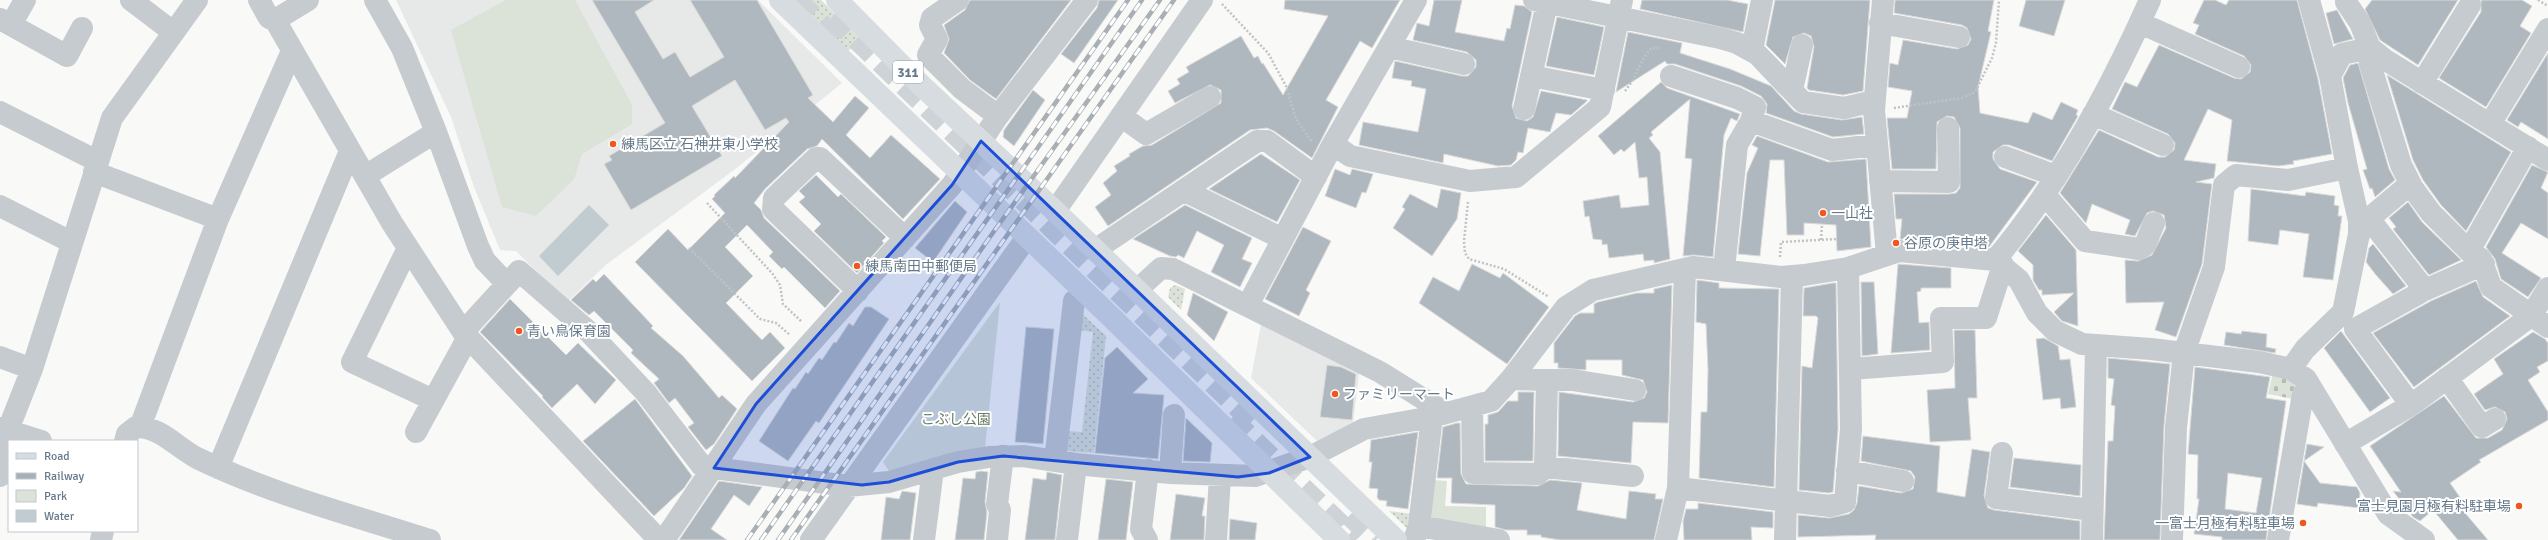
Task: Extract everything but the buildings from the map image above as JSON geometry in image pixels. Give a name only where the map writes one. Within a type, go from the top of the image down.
[{"type":"main road","points":[[780,0],[1339,540]]},
{"type":"main road","name":"311","points":[[837,0],[921,86],[1055,210]]},
{"type":"main road","points":[[1055,210],[1396,540]]},
{"type":"street","points":[[25,0],[6,22],[67,56],[82,28]]},
{"type":"street","points":[[131,0],[173,32]]},
{"type":"street","points":[[0,476],[4,429],[32,369],[95,166],[112,118],[197,0]]},
{"type":"street","points":[[259,0],[269,18],[275,20],[408,248],[466,335],[659,540]]},
{"type":"street","points":[[275,20],[308,0]]},
{"type":"street","points":[[375,0],[402,48],[436,132],[478,246],[485,261],[506,283]]},
{"type":"street","points":[[664,540],[756,404],[858,291],[960,174],[998,116],[1087,0]]},
{"type":"street","points":[[1248,305],[1324,160],[1416,0]]},
{"type":"street","points":[[1752,50],[1762,0]]},
{"type":"street","points":[[1882,0],[1874,105],[1876,145],[1887,255]]},
{"type":"street","points":[[1851,369],[1942,362],[1941,318],[1986,318],[1999,263],[2045,195],[2093,114],[2140,23],[2150,0]]},
{"type":"street","points":[[2291,369],[2305,349],[2343,312],[2359,234],[2359,221],[2346,168],[2330,76],[2309,0]]},
{"type":"street","points":[[956,1],[932,18],[930,25],[937,39],[928,55],[962,89],[998,116]]},
{"type":"street","points":[[1524,109],[1531,76],[1540,1],[1620,8],[1720,38],[1752,50],[1803,102],[1832,108],[1874,105]]},
{"type":"street","points":[[2346,1],[2360,23],[2370,48],[2370,64],[2401,165],[2410,184],[2431,213],[2476,258],[2491,287],[2539,322]]},
{"type":"street","points":[[1055,210],[1121,116],[1212,2]]},
{"type":"street","points":[[2422,83],[2470,5]]},
{"type":"street","points":[[1095,250],[1262,140],[1324,160],[1350,156],[1470,181],[1516,177],[1600,107],[1620,8]]},
{"type":"street","points":[[1880,23],[1959,37]]},
{"type":"street","points":[[2140,23],[2239,67]]},
{"type":"street","points":[[2490,124],[2548,29]]},
{"type":"street","points":[[1792,90],[1802,45]]},
{"type":"street","points":[[1389,47],[1464,64]]},
{"type":"street","points":[[2330,76],[2342,54],[2370,48],[2422,83],[2542,154],[2476,258],[2425,290],[2355,329],[2411,405]]},
{"type":"street","points":[[292,51],[218,219],[132,434],[157,432],[191,455],[267,488],[430,540]]},
{"type":"street","points":[[1531,76],[1604,90]]},
{"type":"street","points":[[1671,76],[1737,98],[1755,107],[1751,121],[1737,145],[1724,269]]},
{"type":"street","points":[[1121,116],[1146,134],[1210,97]]},
{"type":"street","points":[[0,112],[95,166],[218,219]]},
{"type":"street","points":[[2093,114],[2163,145]]},
{"type":"street","points":[[1751,121],[1832,150],[1876,145]]},
{"type":"street","points":[[1880,181],[1948,182],[1948,128]]},
{"type":"street","points":[[365,176],[436,132]]},
{"type":"street","points":[[218,468],[350,150]]},
{"type":"street","points":[[2005,157],[2056,176]]},
{"type":"street","points":[[858,291],[773,209],[774,198],[816,158],[820,158],[905,238]]},
{"type":"street","points":[[2172,540],[2176,427],[2184,353],[2214,267],[2224,185],[2236,176],[2288,180],[2346,168]]},
{"type":"street","points":[[2359,221],[2372,216],[2410,184]]},
{"type":"street","points":[[1185,191],[1282,239]]},
{"type":"street","points":[[2045,195],[2085,241],[2139,249],[2145,245],[2154,223]]},
{"type":"street","points":[[0,206],[71,242]]},
{"type":"street","points":[[2359,221],[2374,225],[2425,290]]},
{"type":"street","points":[[811,540],[848,486],[1027,237]]},
{"type":"street","points":[[408,248],[352,362],[433,400]]},
{"type":"street","points":[[416,432],[466,335],[506,283],[519,271],[587,330],[646,393],[702,466],[848,486],[889,482],[958,462],[1003,456],[1220,477],[1255,476],[1269,473],[1310,457],[1364,429],[1439,415],[1491,401],[1511,379],[1565,308],[1593,290],[1693,267],[1724,269],[1785,277],[1848,268],[1870,263],[1899,251],[1999,263],[2019,280],[2037,313],[2055,331],[2068,339],[2096,346],[2184,353],[2259,362],[2291,369],[2306,379],[2388,514],[2393,530],[2424,540]]},
{"type":"street","points":[[1137,290],[1161,268],[1173,269],[1380,372],[1439,415]]},
{"type":"street","points":[[1678,488],[1830,506],[1845,502],[1851,429],[1848,268]]},
{"type":"street","points":[[1666,540],[1678,488],[1684,269]]},
{"type":"street","points":[[1784,540],[1786,501],[1785,277]]},
{"type":"street","points":[[2345,444],[2411,405],[2447,378],[2539,322],[2548,288]]},
{"type":"street","points":[[1055,460],[1074,301]]},
{"type":"street","points":[[2092,540],[2096,346]]},
{"type":"street","points":[[0,357],[32,369]]},
{"type":"street","points":[[2447,378],[2482,428],[2495,419]]},
{"type":"street","points":[[1511,379],[1572,380],[1635,390]]},
{"type":"street","points":[[1472,407],[1473,473],[1538,474],[1545,467],[1547,380]]},
{"type":"street","points":[[2278,540],[2303,394],[2312,389]]},
{"type":"street","points":[[1439,415],[1416,533],[1499,540]]},
{"type":"street","points":[[1170,473],[1174,416]]},
{"type":"street","points":[[4,429],[38,440]]},
{"type":"street","points":[[2002,453],[1996,498],[2092,510]]},
{"type":"street","points":[[997,540],[1000,510],[997,504],[1003,456]]},
{"type":"street","points":[[1067,540],[1076,464]]},
{"type":"street","points":[[1545,467],[1633,476]]},
{"type":"street","points":[[924,540],[933,468]]},
{"type":"street","points":[[1147,540],[1142,529],[1148,470]]},
{"type":"street","points":[[1847,471],[1903,481]]},
{"type":"street","points":[[1216,540],[1220,477]]},
{"type":"path","points":[[1874,105],[1942,102],[1962,98],[1975,92],[1992,58],[1996,43],[2000,0]]},
{"type":"path","points":[[2538,0],[2548,6]]},
{"type":"path","points":[[1212,2],[1268,53],[1286,86],[1296,119],[1324,160]]},
{"type":"path","points":[[1470,181],[1464,241],[1465,253],[1469,259],[1509,271],[1565,308]]},
{"type":"path","points":[[707,203],[772,273],[780,285],[783,304],[812,342]]},
{"type":"path","points":[[1821,240],[1822,224]]},
{"type":"path","points":[[1785,277],[1781,242],[1836,239]]},
{"type":"path","points":[[689,248],[760,319],[780,325],[812,342]]},
{"type":"highlighted area","points":[[981,141],[1310,457],[1269,473],[1238,477],[1003,456],[958,462],[889,482],[862,485],[714,468],[756,404],[952,185]]},
{"type":"shaded area","name":"練馬区立 石神井東小学校","points":[[396,0],[758,0],[842,83],[734,170],[607,264],[567,302],[516,251],[500,250],[474,187],[451,117]]},
{"type":"shaded area","points":[[1262,319],[1360,367],[1353,423],[1317,441],[1251,378]]},
{"type":"green space","points":[[506,0],[575,0],[632,105],[632,124],[582,154],[574,179],[536,216],[502,207],[451,30]]},
{"type":"green space","points":[[794,0],[821,0],[860,39],[847,52]]},
{"type":"green space","points":[[1175,285],[1185,289],[1181,310],[1168,297],[1170,288]]},
{"type":"green space","name":"こぶし公園","points":[[1000,302],[985,448],[889,471],[883,462]]},
{"type":"green space","points":[[1080,312],[1106,336],[1094,453],[1065,451],[1068,431],[1082,432],[1093,332],[1079,330]]},
{"type":"green space","points":[[2274,369],[2299,380],[2293,399],[2268,394]]},
{"type":"green space","points":[[1432,480],[1447,481],[1445,506],[1486,507],[1486,529],[1434,521],[1428,514]]},
{"type":"green space","points":[[1389,511],[1413,514],[1411,532]]},
{"type":"water","points":[[589,205],[609,225],[558,276],[539,256]]},
{"type":"tunnel","points":[[796,0],[840,43]]},
{"type":"tunnel","points":[[833,16],[1257,425]]},
{"type":"tunnel","points":[[1231,419],[1356,540]]},
{"type":"tunnel","points":[[1350,515],[1376,540]]},
{"type":"railway","points":[[747,540],[1128,0]]},
{"type":"railway","points":[[761,540],[1142,0]]},
{"type":"railway","points":[[778,540],[992,234],[1160,0]]},
{"type":"railway","points":[[791,540],[1174,0]]},
{"type":"place","name":"練馬区立 石神井東小学校","points":[[613,144]]},
{"type":"place","name":"一山社","points":[[1823,213]]},
{"type":"place","name":"谷原の庚申塔","points":[[1896,243]]},
{"type":"place","name":"練馬南田中郵便局","points":[[857,266]]},
{"type":"place","name":"青い鳥保育園","points":[[519,331]]},
{"type":"place","name":"ファミリーマート","points":[[1335,394]]},
{"type":"place","name":"富士見園月極有料駐車場","points":[[2519,506]]},
{"type":"place","name":"一富士月極有料駐車場","points":[[2303,523]]}]
